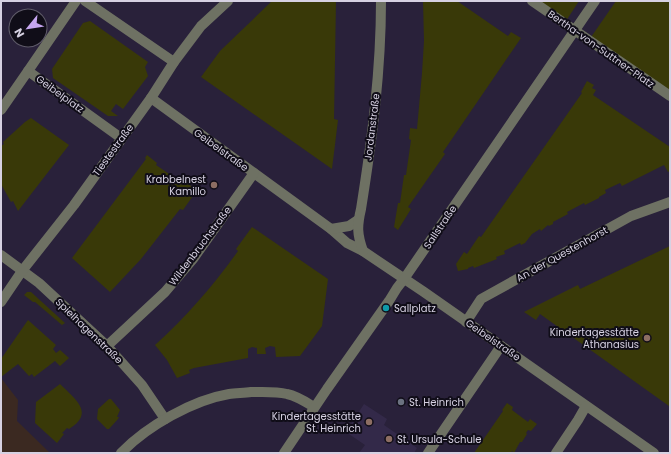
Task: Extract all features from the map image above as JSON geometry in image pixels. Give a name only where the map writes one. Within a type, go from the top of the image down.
[{"type":"street","name":"Geibelplatz","points":[[76,1],[28,72],[121,138]]},
{"type":"street","points":[[85,1],[174,62]]},
{"type":"street","name":"Tiestestraße","points":[[1,302],[22,271],[74,205],[151,98],[174,62],[202,26],[228,1]]},
{"type":"street","name":"Jordanstraße","points":[[362,251],[358,236],[358,220],[361,209],[372,133],[378,69],[381,1]]},
{"type":"street","name":"Bertha-von-Suttner-Platz","points":[[532,1],[670,96]]},
{"type":"street","name":"Sallstraße","points":[[284,453],[314,407],[389,301],[396,288],[404,279],[595,1]]},
{"type":"street","points":[[1,110],[28,72]]},
{"type":"street","name":"Geibelstraße","points":[[151,98],[331,229],[347,243],[362,251],[404,279],[654,453]]},
{"type":"street","name":"Wildenbruchstraße","points":[[107,346],[165,292],[193,259],[254,173]]},
{"type":"street","name":"An der Questenhorst","points":[[466,322],[481,299],[631,216],[670,202]]},
{"type":"street","points":[[331,229],[349,226],[358,220]]},
{"type":"street","name":"Spielhagenstraße","points":[[1,256],[42,286],[107,346],[142,385],[165,419]]},
{"type":"street","points":[[428,453],[501,346]]},
{"type":"street","points":[[121,453],[145,432],[165,419],[198,403],[229,394],[264,392],[287,394],[314,407]]},
{"type":"street","points":[[556,453],[586,406]]},
{"type":"shaded area","points":[[272,1],[336,1],[334,119],[338,120],[332,169],[201,77],[220,51]]},
{"type":"shaded area","points":[[423,1],[457,1],[508,36],[511,32],[521,38],[443,152],[445,154],[408,207],[411,209],[398,230],[394,227],[398,203],[400,203],[404,175],[406,175],[411,140],[409,139],[410,128],[417,129],[424,41]]},
{"type":"shaded area","points":[[532,1],[579,1],[564,24]]},
{"type":"shaded area","points":[[616,1],[670,1],[670,96],[589,40]]},
{"type":"shaded area","points":[[90,21],[148,62],[145,67],[148,76],[123,109],[116,104],[111,111],[118,116],[108,116],[53,78],[52,69],[83,23]]},
{"type":"shaded area","points":[[587,81],[594,85],[592,88],[596,90],[593,95],[670,147],[670,171],[668,172],[664,165],[622,186],[620,183],[605,190],[606,193],[599,198],[585,205],[584,203],[567,212],[568,214],[553,222],[553,224],[548,225],[541,231],[540,229],[532,234],[525,243],[521,245],[520,243],[504,251],[505,254],[496,257],[497,259],[474,268],[473,266],[468,269],[458,271],[456,264],[464,252],[467,254],[479,236],[481,237],[582,93],[581,92]]},
{"type":"shaded area","points":[[31,118],[69,145],[18,211],[1,184],[1,146],[4,144],[3,142]]},
{"type":"shaded area","points":[[147,155],[157,163],[156,165],[181,182],[183,181],[196,189],[195,193],[183,210],[180,209],[141,259],[110,292],[72,258],[146,159],[145,158]]},
{"type":"shaded area","points":[[252,227],[328,279],[322,326],[300,356],[276,357],[275,347],[270,346],[265,348],[266,354],[257,354],[257,348],[252,347],[248,349],[248,358],[194,368],[189,370],[190,373],[177,378],[167,360],[155,345],[189,312],[219,276],[238,251],[236,249]]},
{"type":"shaded area","points":[[670,246],[669,406],[540,314],[536,320],[524,312],[578,285],[580,289]]},
{"type":"shaded area","points":[[27,292],[31,292],[65,323],[62,325],[35,302],[24,295]]},
{"type":"shaded area","points":[[28,320],[56,345],[53,349],[56,353],[60,350],[69,358],[60,366],[55,361],[34,377],[32,374],[29,376],[18,364],[1,377],[1,359]]},
{"type":"shaded area","points":[[1,378],[18,400],[17,421],[50,453],[1,453]]},
{"type":"shaded area","points":[[60,384],[77,401],[82,412],[77,423],[69,429],[67,428],[62,433],[64,434],[57,443],[35,423],[36,402]]},
{"type":"shaded area","points":[[109,399],[111,399],[120,410],[117,417],[119,417],[118,419],[109,429],[107,429],[97,419],[98,409]]},
{"type":"shaded area","points":[[507,403],[513,407],[512,410],[528,422],[530,419],[537,424],[531,431],[528,430],[526,433],[527,434],[522,442],[520,442],[514,453],[512,451],[511,453],[474,453],[503,411],[502,410]]},
{"type":"shaded area","points":[[364,404],[387,419],[384,425],[417,448],[414,453],[359,453],[365,445],[346,432]]},
{"type":"place","name":"Krabbelnest Kamillo","points":[[214,185]]},
{"type":"place","name":"Sallplatz","points":[[386,308]]},
{"type":"place","name":"Kindertagesstätte Athanasius","points":[[647,338]]},
{"type":"place","name":"St. Heinrich","points":[[401,402]]},
{"type":"place","name":"Kindertagesstätte St. Heinrich","points":[[369,422]]},
{"type":"place","name":"St. Ursula-Schule","points":[[389,439]]}]
